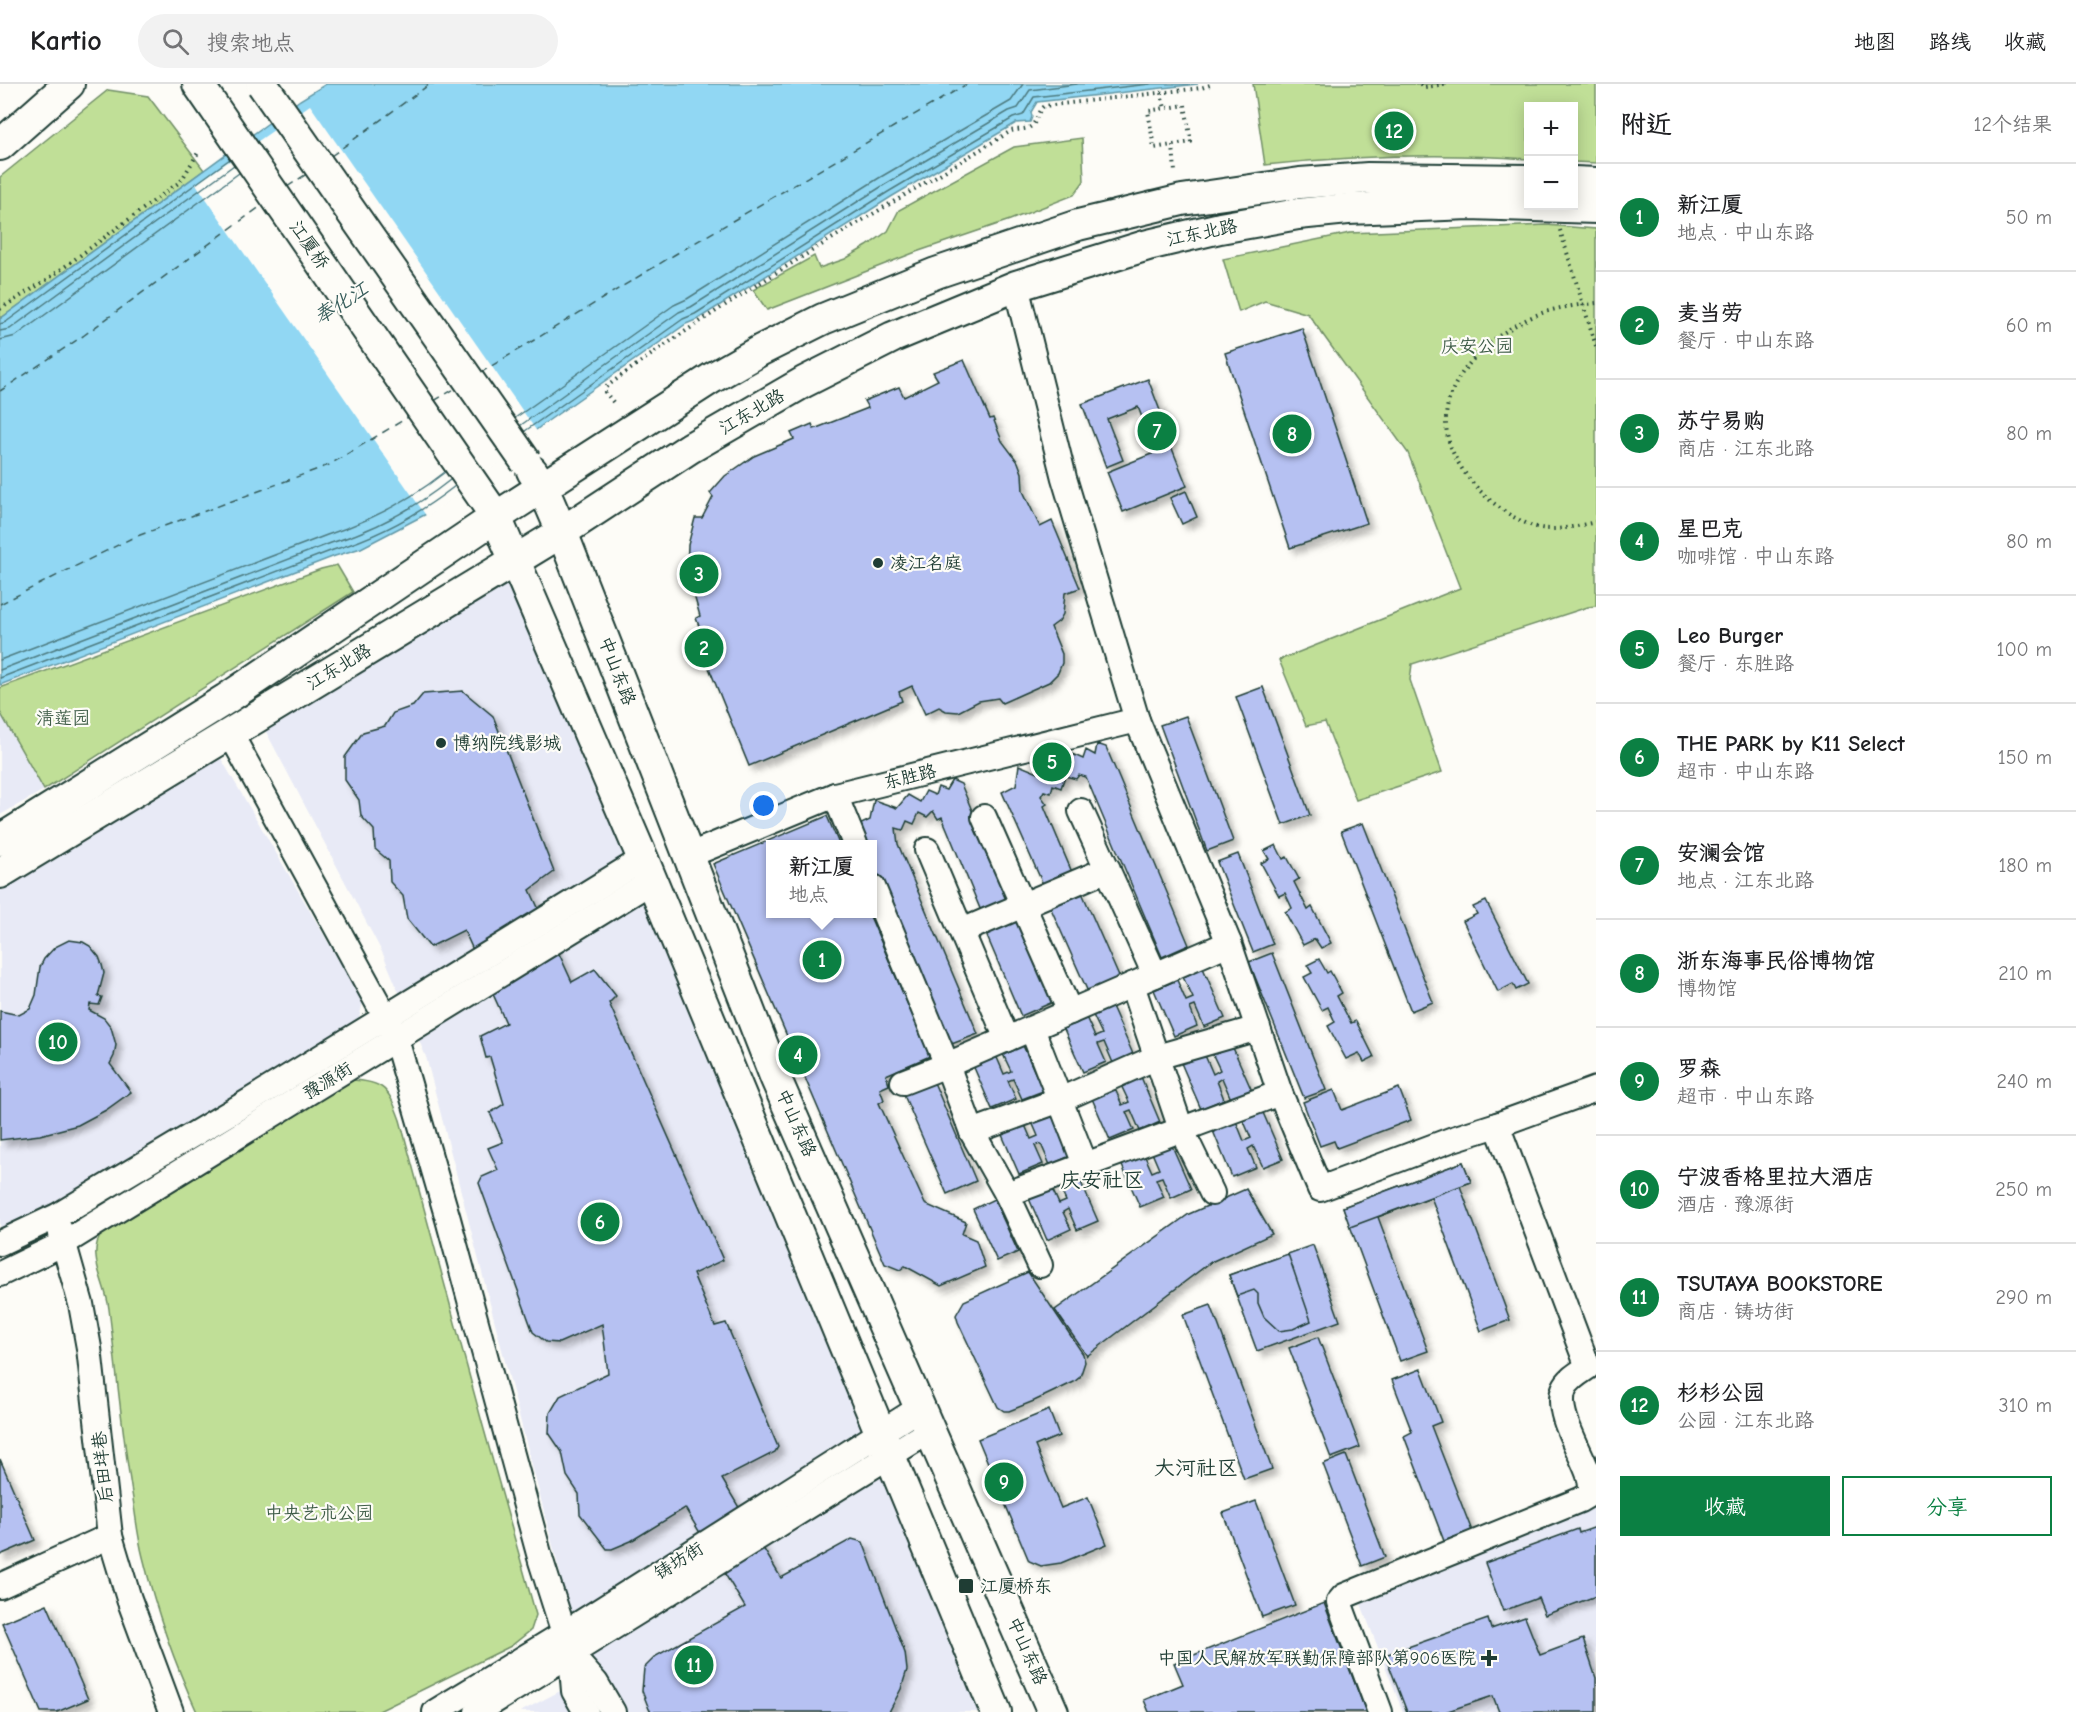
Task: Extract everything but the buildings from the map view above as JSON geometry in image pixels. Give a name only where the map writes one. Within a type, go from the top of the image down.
[{"type":"main road","points":[[0,145],[69,84]]},
{"type":"main road","name":"江厦桥","points":[[198,84],[488,506]]},
{"type":"main road","name":"中山东路","points":[[262,84],[543,488],[690,855],[776,1079],[1053,1712]]},
{"type":"main road","name":"江东北路","points":[[0,840],[226,699],[488,506],[543,488],[712,378],[823,319],[936,273],[1078,225],[1182,200],[1300,183],[1368,178],[1524,180]]},
{"type":"main road","points":[[1578,182],[1596,183]]},
{"type":"main road","name":"江东北路","points":[[0,873],[562,532],[690,448],[804,382],[893,336],[1016,286],[1148,245],[1220,228],[1298,214],[1348,209],[1469,204],[1524,205]]},
{"type":"main road","name":"江东北路","points":[[1578,207],[1596,208]]},
{"type":"main road","points":[[488,506],[515,559],[648,870],[996,1712]]},
{"type":"street","points":[[1016,286],[1064,478],[1137,720],[1229,943],[1280,1093],[1320,1189],[1596,1089]]},
{"type":"street","name":"东胜路","points":[[690,855],[835,795],[1137,720]]},
{"type":"street","points":[[230,733],[396,1039],[448,1219],[538,1550],[567,1644],[574,1691],[586,1712]]},
{"type":"street","points":[[835,795],[853,840]]},
{"type":"street","points":[[1081,811],[1155,975]]},
{"type":"street","points":[[984,817],[1070,1012]]},
{"type":"street","points":[[927,850],[1006,1039]]},
{"type":"street","points":[[962,931],[1108,869]]},
{"type":"street","name":"豫源街","points":[[0,1243],[57,1216],[386,1017],[648,870]]},
{"type":"street","name":"豫源街","points":[[0,1274],[64,1243],[396,1039],[648,870]]},
{"type":"street","points":[[877,897],[947,1065],[972,1132],[1006,1194],[1040,1265]]},
{"type":"street","points":[[903,1082],[1032,1029],[1229,943]]},
{"type":"street","points":[[1132,985],[1181,1130],[1212,1193]]},
{"type":"street","points":[[972,1132],[1059,1100],[1157,1057],[1258,1028]]},
{"type":"street","points":[[1032,1029],[1085,1164]]},
{"type":"street","points":[[1006,1194],[1280,1093]]},
{"type":"street","points":[[1380,1712],[1339,1602],[1344,1596],[1580,1500],[1592,1493],[1593,1486],[1566,1418],[1563,1402],[1564,1390],[1572,1378],[1588,1367],[1497,1125]]},
{"type":"street","name":"后田垟巷","points":[[57,1216],[81,1304],[89,1348],[110,1536],[129,1599],[171,1712]]},
{"type":"street","name":"铸坊街","points":[[435,1712],[567,1644],[926,1419]]},
{"type":"street","points":[[0,1586],[110,1536]]},
{"type":"street","points":[[567,1644],[596,1683],[613,1712]]},
{"type":"street","name":"铸坊街","points":[[477,1712],[567,1644]]},
{"type":"path","points":[[613,402],[605,392],[606,387],[665,344],[1011,130],[1028,129],[1036,122],[1039,110],[1044,106],[1201,88],[1213,84]]},
{"type":"path","points":[[1420,84],[1425,87],[1447,84]]},
{"type":"path","points":[[1161,93],[1165,108]]},
{"type":"path","points":[[1185,105],[1191,142],[1173,145],[1154,148],[1148,111],[1185,105]]},
{"type":"path","points":[[1173,145],[1175,172]]},
{"type":"path","points":[[0,309],[48,279],[181,180],[199,151]]},
{"type":"path","points":[[1553,210],[1596,346]]},
{"type":"path","points":[[1596,303],[1543,312],[1512,327],[1487,345],[1470,363],[1451,394],[1446,423],[1453,452],[1471,482],[1496,506],[1534,526],[1564,528],[1596,522]]},
{"type":"shaded area","points":[[511,569],[983,1712],[520,1712],[587,1677],[426,1057],[383,954],[263,726]]},
{"type":"shaded area","points":[[0,712],[44,790],[0,815]]},
{"type":"shaded area","points":[[219,755],[363,1002],[359,1018],[347,1030],[46,1209],[0,1232],[0,880]]},
{"type":"shaded area","name":"中国人民解放军联勤保障部队第906医院","points":[[1596,1507],[1596,1712],[1403,1712],[1361,1604]]},
{"type":"green space","points":[[1253,84],[1596,84],[1596,163],[1578,162],[1578,102],[1524,102],[1524,159],[1396,156],[1265,165]]},
{"type":"green space","points":[[108,90],[148,96],[204,170],[0,319],[0,177]]},
{"type":"green space","points":[[1082,138],[1084,181],[1074,195],[916,252],[767,310],[753,290],[814,256],[819,268],[845,259],[888,231],[899,210],[1014,147]]},
{"type":"green space","name":"庆安公园","points":[[1546,225],[1596,229],[1596,606],[1412,664],[1410,680],[1442,772],[1356,800],[1325,722],[1306,726],[1279,660],[1460,588],[1408,453],[1308,314],[1265,301],[1239,312],[1223,259],[1350,233]]},
{"type":"green space","name":"清莲园","points":[[337,565],[353,592],[44,790],[0,712],[0,688]]},
{"type":"green space","name":"中央艺术公园","points":[[350,1080],[371,1082],[384,1089],[389,1094],[400,1120],[536,1615],[531,1630],[511,1646],[377,1712],[197,1712],[166,1636],[141,1550],[126,1451],[109,1309],[96,1259],[98,1240],[103,1231]]},
{"type":"water","name":"奉化江","points":[[326,84],[1198,84],[1037,102],[1031,112],[1030,122],[1016,123],[891,197],[698,319],[686,324],[545,423],[432,511],[361,548],[0,685],[0,319],[300,100]]},
{"type":"pier","points":[[310,105],[538,433],[427,517],[196,184]]},
{"type":"ferry route","points":[[331,156],[430,84]]},
{"type":"ferry route","points":[[480,373],[674,255],[967,84]]},
{"type":"ferry route","points":[[287,187],[308,173]]},
{"type":"ferry route","points":[[0,391],[83,336],[264,204]]},
{"type":"ferry route","points":[[434,401],[456,388]]},
{"type":"ferry route","points":[[0,604],[132,538],[329,465],[410,416]]},
{"type":"place","name":"杉杉公园","points":[[1394,131]]},
{"type":"place","name":"安澜会馆","points":[[1157,431]]},
{"type":"place","name":"浙东海事民俗博物馆","points":[[1292,434]]},
{"type":"place","name":"凌江名庭","points":[[878,563]]},
{"type":"place","name":"苏宁易购","points":[[699,574]]},
{"type":"place","name":"麦当劳","points":[[704,648]]},
{"type":"place","name":"博纳院线影城","points":[[441,743]]},
{"type":"place","name":"Leo Burger","points":[[1052,762]]},
{"type":"place","name":"新江厦","points":[[822,960]]},
{"type":"place","name":"宁波香格里拉大酒店","points":[[58,1042]]},
{"type":"place","name":"星巴克","points":[[798,1055]]},
{"type":"place","name":"THE PARK by K11 Select","points":[[600,1222]]},
{"type":"place","name":"罗森","points":[[1004,1482]]},
{"type":"place","name":"江厦桥东","points":[[966,1586]]},
{"type":"place","name":"中国人民解放军联勤保障部队第906医院","points":[[1489,1658]]},
{"type":"place","name":"TSUTAYA BOOKSTORE","points":[[694,1665]]},
{"type":"district","name":"庆安社区","points":[[1102,1180]]},
{"type":"district","name":"大河社区","points":[[1196,1468]]}]
